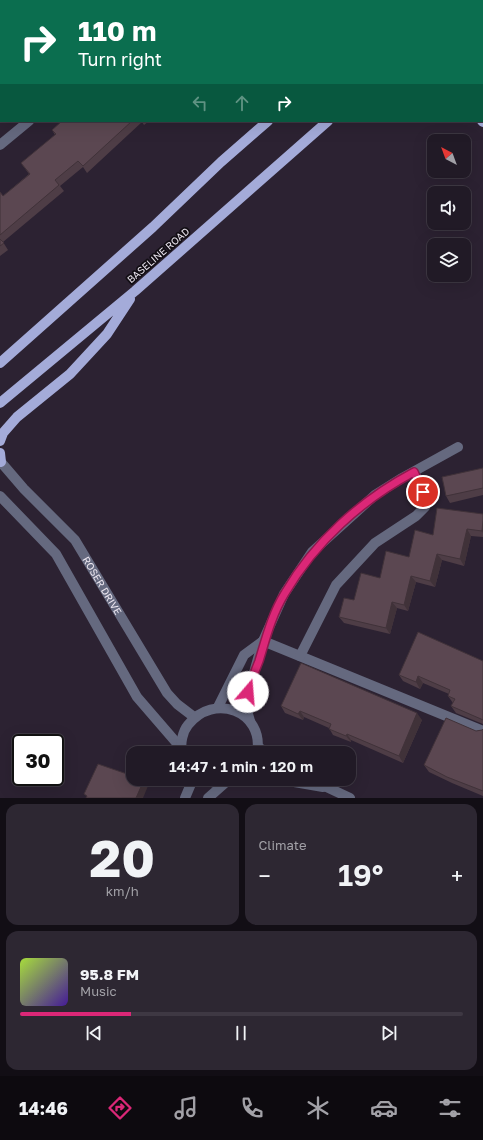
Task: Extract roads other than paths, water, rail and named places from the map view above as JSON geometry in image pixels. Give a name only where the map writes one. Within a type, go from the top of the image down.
[{"type":"main road","points":[[0,363],[153,227],[221,162],[267,122]]},
{"type":"main road","name":"BASELINE ROAD","points":[[0,403],[135,291],[326,123]]},
{"type":"main road","points":[[0,441],[3,433],[17,417],[70,374],[107,334],[135,291]]},
{"type":"street","points":[[0,145],[28,122]]},
{"type":"street","points":[[257,746],[256,734],[250,721],[246,704],[263,641],[284,594],[312,552],[375,496],[458,447]]},
{"type":"street","name":"ROSER DRIVE","points":[[0,458],[24,489],[75,540],[167,693],[177,704],[194,717]]},
{"type":"street","points":[[300,656],[336,586],[375,543],[416,516],[425,507],[426,498],[414,472]]},
{"type":"street","points":[[0,496],[56,554],[137,697],[179,746]]},
{"type":"street","points":[[263,641],[483,732]]},
{"type":"street","points":[[218,707],[244,655],[263,641]]},
{"type":"street","points":[[182,746],[183,733],[194,717],[205,710],[218,707],[231,709],[240,712],[250,721]]},
{"type":"street","points":[[185,798],[190,786]]},
{"type":"street","points":[[208,798],[222,786]]},
{"type":"street","points":[[317,786],[323,787],[339,796],[350,798]]}]
